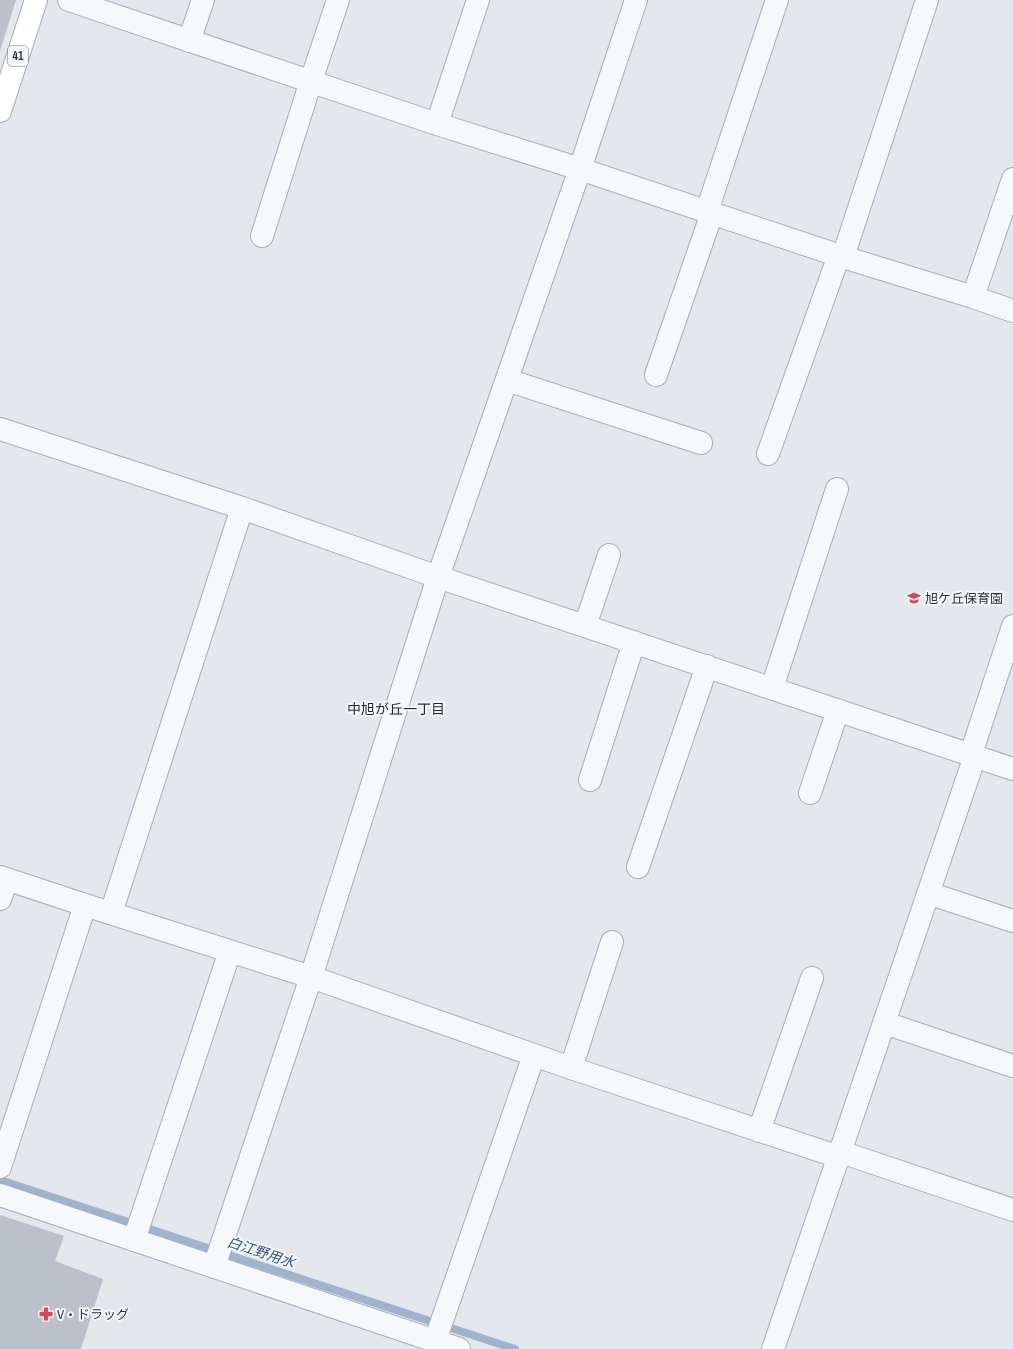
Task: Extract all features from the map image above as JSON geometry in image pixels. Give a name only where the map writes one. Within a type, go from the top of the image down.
[{"type":"main road","name":"41","points":[[0,112],[36,0]]},
{"type":"street","points":[[69,0],[189,41],[311,80],[437,124],[580,169],[841,256],[1013,311]]},
{"type":"street","points":[[189,41],[203,0]]},
{"type":"street","points":[[262,236],[338,0]]},
{"type":"street","points":[[437,124],[478,0]]},
{"type":"street","points":[[218,1256],[311,977],[438,577],[580,169],[636,0]]},
{"type":"street","points":[[656,375],[777,0]]},
{"type":"street","points":[[768,454],[841,256],[927,0]]},
{"type":"street","points":[[973,298],[1013,178]]},
{"type":"street","points":[[507,380],[701,443]]},
{"type":"street","points":[[0,430],[242,508],[438,577],[1013,769]]},
{"type":"street","points":[[772,688],[837,489]]},
{"type":"street","points":[[112,913],[242,508]]},
{"type":"street","points":[[585,626],[609,556]]},
{"type":"street","points":[[773,1349],[928,893],[1013,626]]},
{"type":"street","points":[[590,780],[634,642]]},
{"type":"street","points":[[638,867],[706,666]]},
{"type":"street","points":[[810,792],[838,710]]},
{"type":"street","points":[[2,885],[112,913],[311,977],[571,1068],[759,1131],[1013,1210]]},
{"type":"street","points":[[928,893],[1013,921]]},
{"type":"street","points":[[0,1167],[85,905]]},
{"type":"street","points":[[571,1068],[612,942]]},
{"type":"street","points":[[138,1230],[230,951]]},
{"type":"street","points":[[759,1131],[812,978]]},
{"type":"street","points":[[884,1023],[1013,1066]]},
{"type":"street","points":[[439,1330],[534,1055]]},
{"type":"street","points":[[0,1195],[138,1230],[439,1330],[459,1349]]},
{"type":"building","points":[[0,0],[16,0],[0,51]]},
{"type":"building","name":"V・ドラッグ","points":[[0,1215],[64,1236],[55,1261],[103,1279],[81,1349],[0,1349]]},
{"type":"waterway","name":"白江野用水","points":[[0,1180],[515,1349]]},
{"type":"place","name":"旭ケ丘保育園","points":[[914,598]]},
{"type":"place","name":"V・ドラッグ","points":[[46,1314]]},
{"type":"district","name":"中旭が丘一丁目","points":[[396,709]]}]
